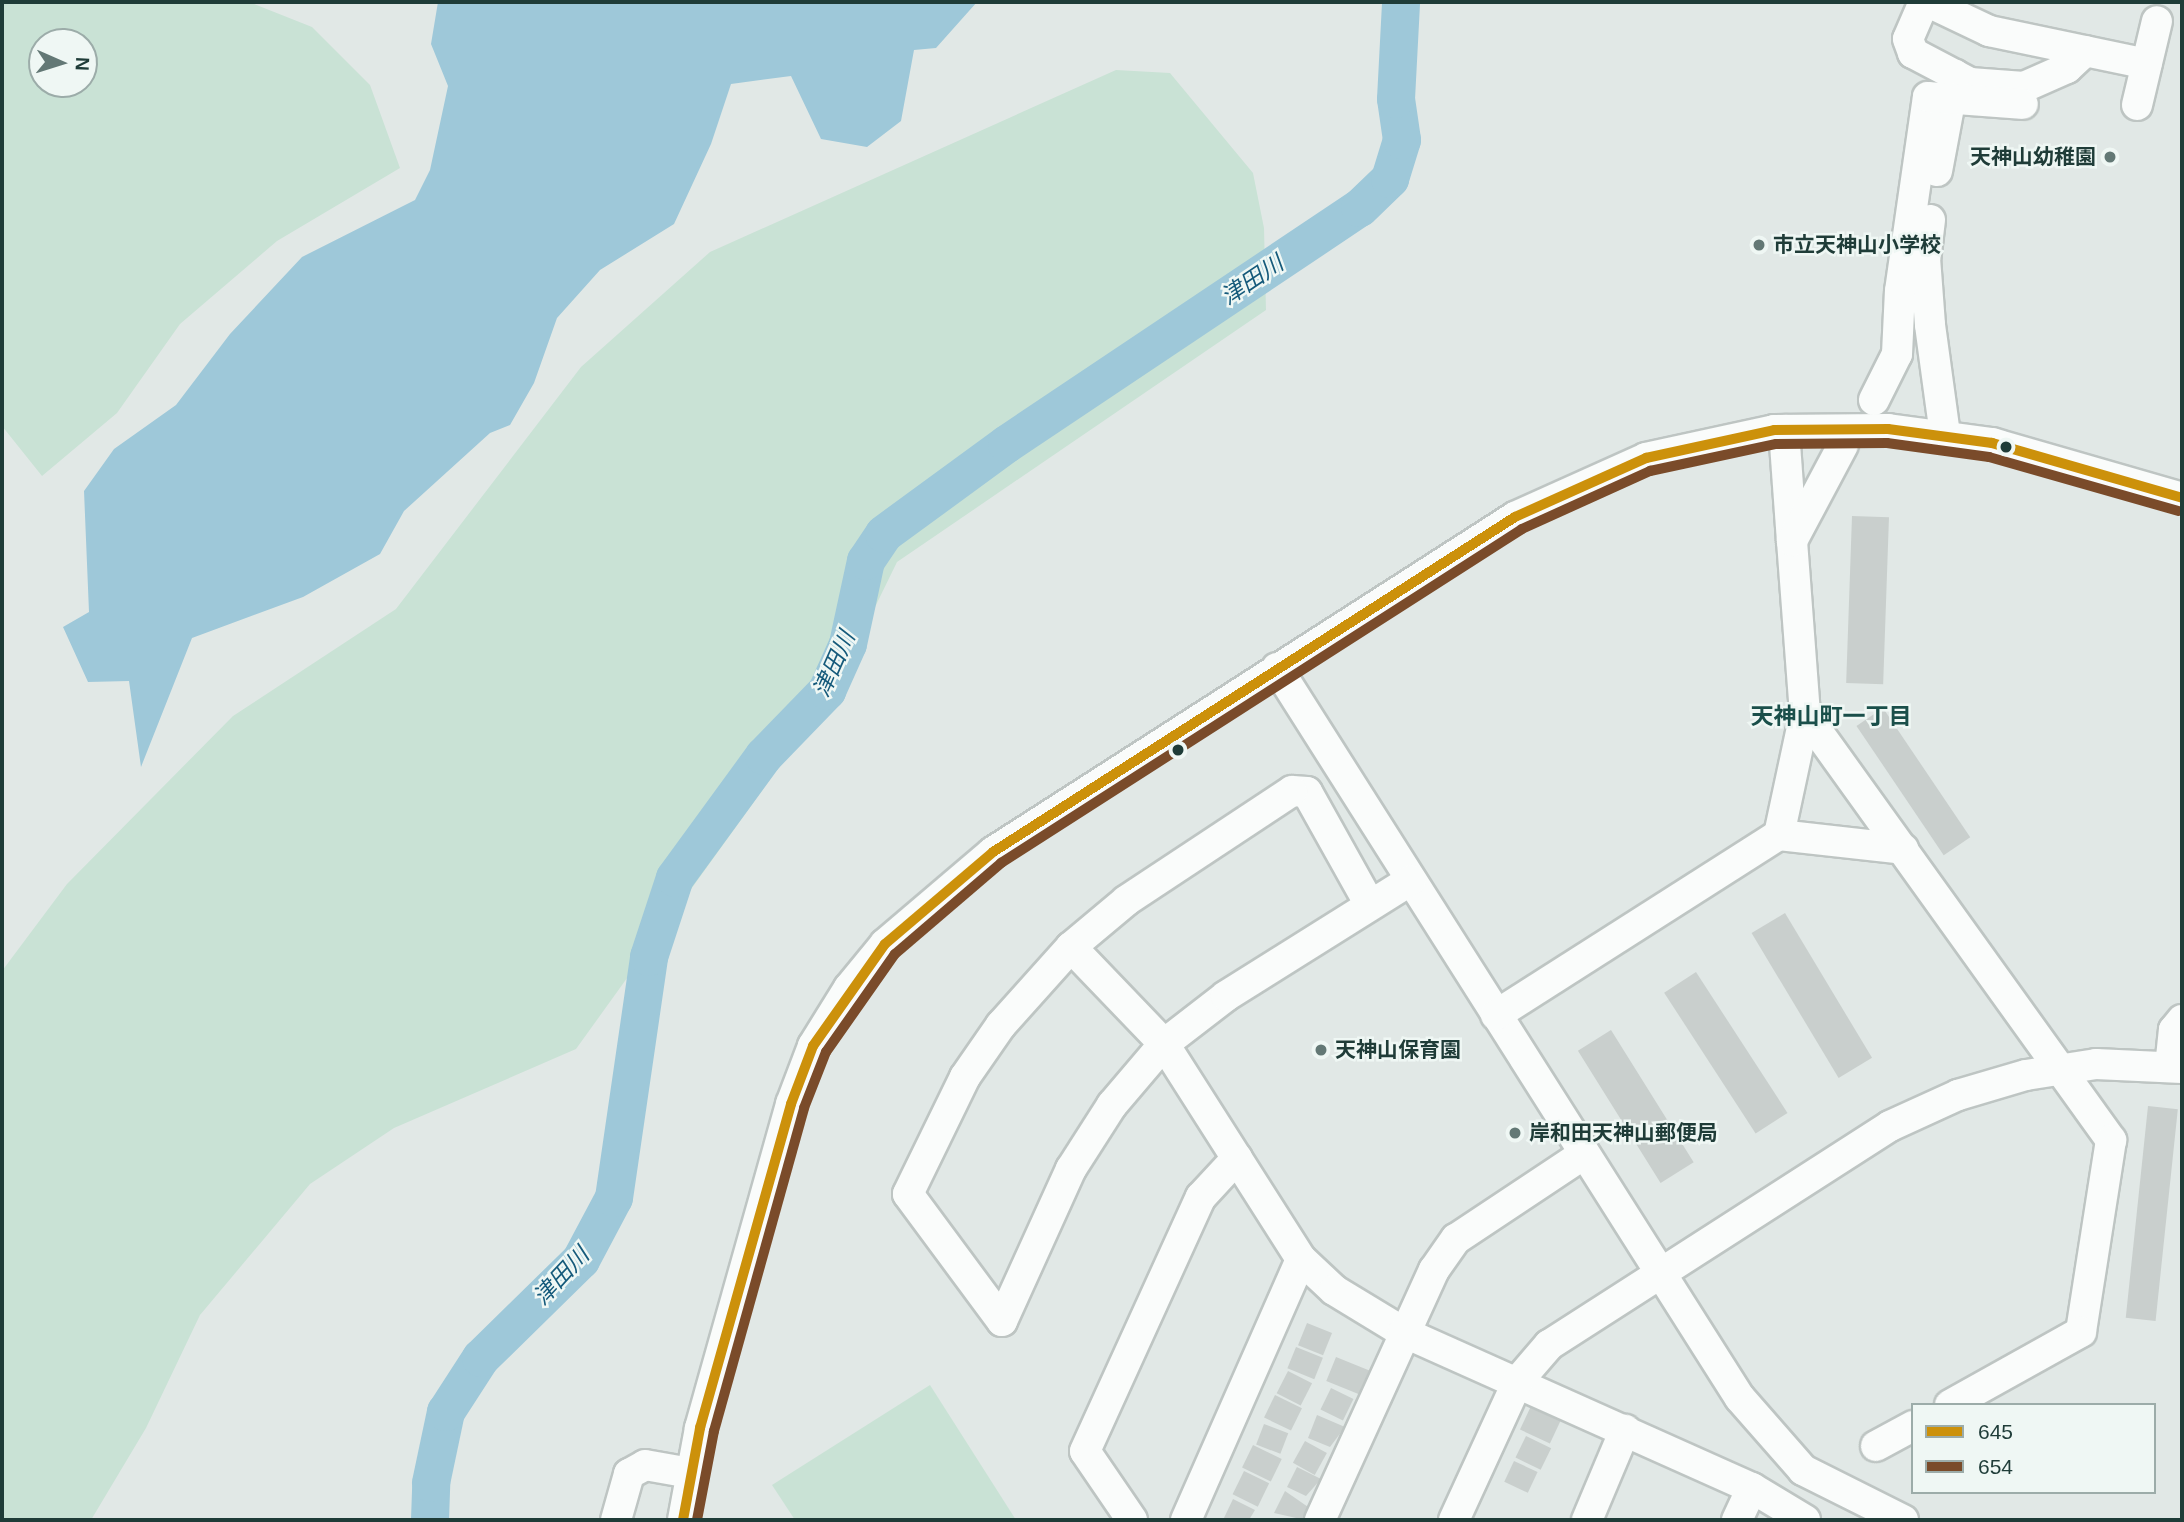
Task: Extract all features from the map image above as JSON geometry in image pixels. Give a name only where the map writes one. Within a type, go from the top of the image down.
[{"type":"street","points":[[2023,104],[1952,88],[1913,53],[1908,39],[1926,2],[1989,30],[2147,64]]},
{"type":"street","points":[[2137,105],[2157,21]]},
{"type":"street","points":[[1874,400],[1897,354],[1900,291],[1928,97],[1970,83],[2024,87],[2067,68],[2085,51]]},
{"type":"street","points":[[1945,434],[1925,258],[1952,88]]},
{"type":"street","points":[[1779,835],[1805,714],[1784,430]]},
{"type":"street","points":[[683,1520],[690,1473],[791,1104],[813,1046],[849,988],[937,895],[993,852],[1277,668],[1551,496],[1646,458],[1737,435],[1784,430],[1945,434],[2033,453],[2116,483],[2182,498]]},
{"type":"street","points":[[1792,541],[1843,445]]},
{"type":"street","points":[[1277,668],[1740,1398],[1803,1470],[1903,1520]]},
{"type":"street","points":[[1805,714],[2063,1069],[2111,1140],[2081,1332],[1954,1403]]},
{"type":"street","points":[[1369,903],[1307,792],[1292,791],[1126,901],[1071,947],[1001,1026],[965,1077],[908,1194],[1002,1321],[1071,1169],[1112,1105],[1164,1044],[1369,903],[1411,880]]},
{"type":"street","points":[[1496,1015],[1779,835],[1903,849]]},
{"type":"street","points":[[1071,947],[1164,1044],[1301,1259],[1334,1290],[1403,1332],[1518,1381],[1752,1488],[1805,1520]]},
{"type":"street","points":[[1454,1520],[1518,1381],[1549,1345],[1890,1126],[1958,1095],[2063,1069],[2096,1064],[2176,1068],[2174,1030],[2182,1020]]},
{"type":"street","points":[[1320,1520],[1403,1332],[1434,1270],[1456,1239],[1584,1154]]},
{"type":"street","points":[[1132,1520],[1085,1451],[1201,1197],[1237,1158]]},
{"type":"street","points":[[1186,1520],[1301,1259]]},
{"type":"street","points":[[1876,1446],[1911,1427]]},
{"type":"street","points":[[1587,1520],[1625,1430]]},
{"type":"street","points":[[616,1520],[629,1474],[645,1465],[690,1473]]},
{"type":"street","points":[[1737,1520],[1752,1488]]},
{"type":"green space","points":[[2,2],[249,2],[312,27],[370,85],[400,168],[277,241],[180,324],[117,413],[42,476],[2,426]]},
{"type":"green space","points":[[1116,70],[1170,73],[1253,173],[1264,228],[1266,310],[897,562],[835,689],[576,1049],[394,1128],[310,1184],[200,1315],[146,1428],[91,1520],[2,1520],[2,971],[67,884],[233,716],[396,609],[581,367],[710,252]]},
{"type":"green space","points":[[930,1385],[1016,1520],[795,1520],[772,1485]]},
{"type":"water","points":[[438,2],[977,2],[936,48],[914,50],[901,121],[867,147],[821,139],[791,76],[731,84],[711,144],[674,224],[600,270],[557,318],[534,383],[510,425],[490,433],[404,511],[380,554],[303,597],[192,638],[141,767],[129,681],[88,682],[63,627],[89,612],[84,491],[114,449],[176,405],[230,334],[302,257],[415,200],[430,170],[448,86],[431,44]]},
{"type":"building","points":[[1852,516],[1889,517],[1883,684],[1846,683]]},
{"type":"building","points":[[1883,708],[1970,837],[1944,855],[1856,726]]},
{"type":"building","points":[[1785,913],[1872,1058],[1839,1078],[1752,933]]},
{"type":"building","points":[[1696,972],[1787,1113],[1756,1134],[1664,993]]},
{"type":"building","points":[[1611,1030],[1694,1162],[1661,1183],[1578,1051]]},
{"type":"building","points":[[2148,1106],[2178,1109],[2156,1321],[2126,1318]]},
{"type":"building","points":[[1307,1323],[1332,1333],[1323,1355],[1298,1345]]},
{"type":"building","points":[[1296,1347],[1323,1358],[1314,1379],[1287,1368]]},
{"type":"building","points":[[1336,1357],[1371,1371],[1361,1395],[1326,1381]]},
{"type":"building","points":[[1288,1371],[1312,1383],[1301,1406],[1277,1393]]},
{"type":"building","points":[[1331,1388],[1353,1399],[1343,1421],[1320,1410]]},
{"type":"building","points":[[1275,1395],[1302,1408],[1291,1431],[1264,1417]]},
{"type":"building","points":[[1531,1406],[1561,1420],[1550,1444],[1520,1430]]},
{"type":"building","points":[[1317,1415],[1345,1427],[1330,1447],[1308,1438]]},
{"type":"building","points":[[1264,1424],[1288,1433],[1280,1454],[1256,1445]]},
{"type":"building","points":[[1526,1436],[1551,1448],[1541,1470],[1515,1458]]},
{"type":"building","points":[[1305,1441],[1327,1453],[1315,1475],[1293,1463]]},
{"type":"building","points":[[1253,1445],[1282,1459],[1271,1481],[1242,1467]]},
{"type":"building","points":[[1514,1461],[1538,1472],[1528,1493],[1504,1482]]},
{"type":"building","points":[[1297,1467],[1321,1479],[1306,1496],[1287,1487]]},
{"type":"building","points":[[1244,1471],[1269,1483],[1258,1507],[1233,1494]]},
{"type":"building","points":[[1285,1491],[1311,1509],[1305,1520],[1274,1513]]},
{"type":"building","points":[[1233,1499],[1255,1510],[1249,1520],[1223,1520]]},
{"type":"waterway","name":"津田川","points":[[430,1520],[431,1483],[446,1412],[481,1358],[581,1260],[614,1198],[649,957],[675,878],[764,756],[827,691],[848,644],[866,561],[884,534],[1007,444],[1360,208],[1390,179],[1402,140],[1396,99],[1401,2]]},
{"type":"transit line","name":"645","points":[[683,1520],[700,1428],[791,1104],[813,1046],[885,944],[993,852],[1515,517],[1646,458],[1774,430],[1888,429],[1992,443],[2182,498]]},
{"type":"transit line","name":"654","points":[[697,1520],[714,1431],[804,1108],[826,1052],[895,954],[1001,863],[1522,529],[1650,471],[1776,444],[1887,443],[1989,457],[2178,511]]},
{"type":"place","name":"天神山幼稚園","points":[[2110,157]]},
{"type":"place","name":"市立天神山小学校","points":[[1759,245]]},
{"type":"place","name":"天神山保育園","points":[[1321,1050]]},
{"type":"place","name":"岸和田天神山郵便局","points":[[1515,1133]]},
{"type":"district","name":"天神山町一丁目","points":[[1831,716]]}]
